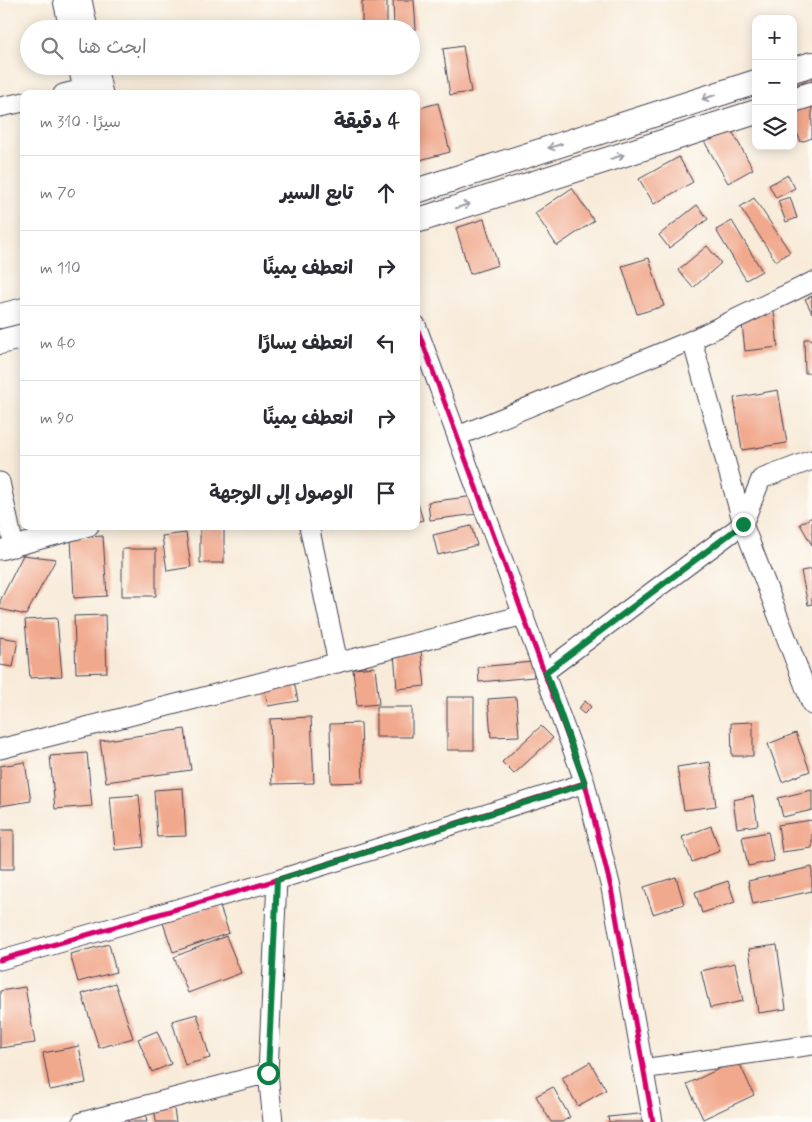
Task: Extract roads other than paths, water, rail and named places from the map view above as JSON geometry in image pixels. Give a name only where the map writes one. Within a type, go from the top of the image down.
[{"type":"street","points":[[63,0],[67,20]]},
{"type":"street","points":[[82,0],[86,20]]},
{"type":"street","points":[[797,69],[812,64]]},
{"type":"street","points":[[80,75],[83,90]]},
{"type":"street","points":[[99,75],[102,90]]},
{"type":"street","points":[[420,190],[752,83]]},
{"type":"street","points":[[797,99],[812,94]]},
{"type":"street","points":[[0,107],[20,103]]},
{"type":"street","points":[[420,220],[752,113]]},
{"type":"street","points":[[458,436],[692,340],[812,282]]},
{"type":"street","points":[[0,316],[20,311]]},
{"type":"street","points":[[420,336],[546,672],[585,784],[611,888],[652,1122]]},
{"type":"street","points":[[0,342],[20,337]]},
{"type":"street","points":[[692,340],[743,524],[804,659],[812,705]]},
{"type":"street","points":[[546,672],[743,524],[761,480],[812,460]]},
{"type":"street","points":[[0,482],[7,548],[74,530]]},
{"type":"street","points":[[310,530],[338,663]]},
{"type":"street","points":[[0,749],[524,615]]},
{"type":"street","points":[[0,960],[277,880],[585,784]]},
{"type":"street","points":[[273,1122],[268,1073],[277,880]]},
{"type":"street","points":[[642,1069],[812,1045]]},
{"type":"street","points":[[82,1122],[268,1073]]}]
